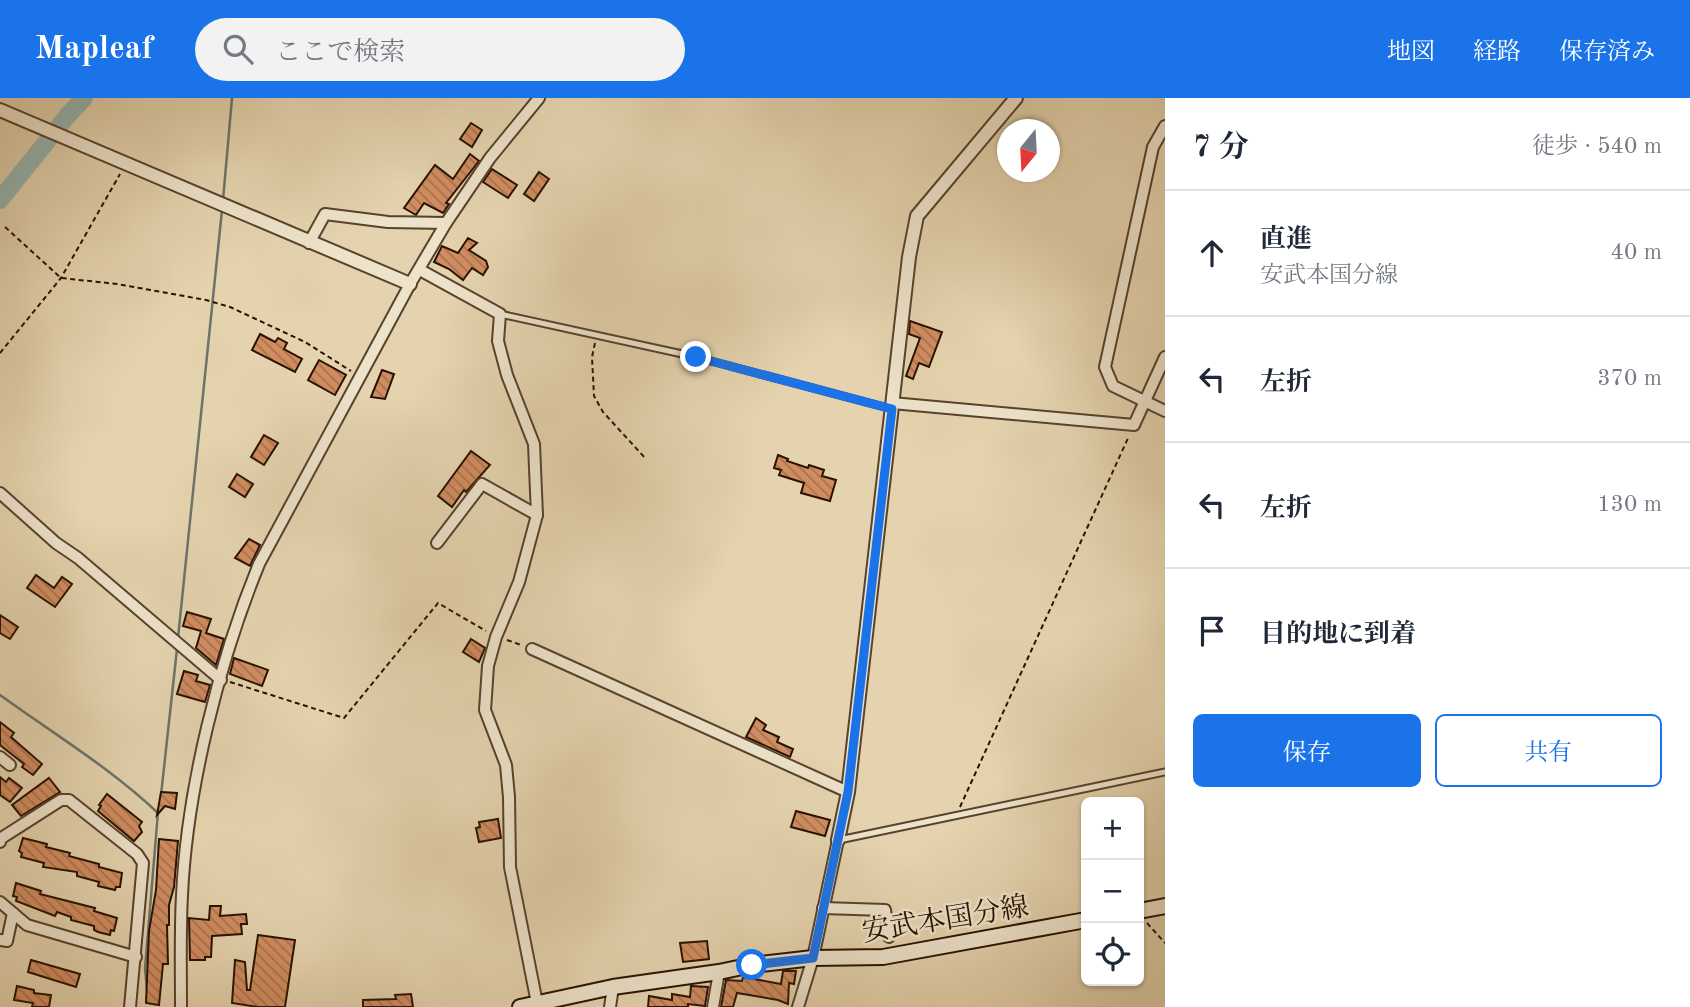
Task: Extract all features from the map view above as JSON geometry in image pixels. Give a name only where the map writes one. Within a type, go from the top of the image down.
[{"type":"main road","points":[[1144,910],[1165,906]]},
{"type":"main road","name":"安武本国分線","points":[[520,1007],[613,987],[752,965],[813,958],[883,957],[1081,921]]},
{"type":"street","points":[[181,1007],[181,894],[194,783],[246,597],[259,564],[410,284],[446,223],[490,158],[539,98]]},
{"type":"street","points":[[798,1007],[813,958],[848,792],[909,257],[917,216],[1016,98]]},
{"type":"street","points":[[0,110],[410,284]]},
{"type":"street","points":[[1165,126],[1153,146],[1104,367],[1113,386],[1165,411]]},
{"type":"street","points":[[309,243],[325,214],[388,222],[446,223]]},
{"type":"street","points":[[420,270],[500,314],[498,341],[534,443],[537,515],[519,582],[496,637],[488,666],[485,710],[506,765],[510,867],[537,1003]]},
{"type":"street","points":[[892,406],[1134,425],[1165,356]]},
{"type":"street","points":[[437,543],[482,484],[537,515]]},
{"type":"street","points":[[0,493],[221,680]]},
{"type":"street","points":[[532,649],[848,792]]},
{"type":"street","points":[[0,757],[10,765]]},
{"type":"street","points":[[0,842],[0,839],[61,800],[69,800],[127,846],[143,863],[130,1007]]},
{"type":"street","points":[[0,902],[27,925],[136,957]]},
{"type":"street","points":[[823,908],[885,910],[889,937]]},
{"type":"street","points":[[0,940],[7,941],[13,913]]},
{"type":"street","points":[[713,1007],[719,972]]},
{"type":"street","points":[[610,1007],[613,987]]},
{"type":"lane","points":[[500,314],[696,357],[892,406]]},
{"type":"lane","points":[[838,840],[1165,772]]},
{"type":"path","points":[[0,353],[61,278],[125,164]]},
{"type":"path","points":[[5,227],[61,278],[117,284],[230,307],[304,342],[362,377]]},
{"type":"path","points":[[595,335],[592,357],[594,396],[603,412],[646,459]]},
{"type":"path","points":[[958,815],[1134,425]]},
{"type":"path","points":[[221,680],[344,718],[438,603],[496,637],[532,649]]},
{"type":"path","points":[[1147,924],[1165,943]]},
{"type":"building","points":[[471,123],[482,130],[472,147],[460,139]]},
{"type":"building","points":[[470,154],[479,161],[446,203],[449,204],[443,213],[424,203],[416,215],[404,208],[435,165],[453,179]]},
{"type":"building","points":[[492,169],[517,185],[508,198],[483,182]]},
{"type":"building","points":[[539,172],[549,179],[534,201],[524,194]]},
{"type":"building","points":[[468,238],[477,243],[469,250],[486,261],[488,267],[483,275],[472,268],[463,280],[434,262],[442,246],[458,253]]},
{"type":"building","points":[[910,321],[942,332],[929,367],[919,363],[913,379],[906,376],[920,338],[909,334]]},
{"type":"building","points":[[260,334],[275,342],[278,338],[287,343],[284,349],[302,359],[295,372],[252,350]]},
{"type":"building","points":[[319,360],[346,375],[335,395],[308,380]]},
{"type":"building","points":[[382,370],[394,374],[385,399],[371,397]]},
{"type":"building","points":[[264,435],[278,443],[264,465],[251,457]]},
{"type":"building","points":[[471,451],[490,465],[466,492],[464,490],[452,507],[438,496]]},
{"type":"building","points":[[778,455],[808,468],[809,465],[824,470],[822,476],[836,480],[830,501],[801,493],[804,483],[779,475],[781,470],[774,468]]},
{"type":"building","points":[[237,474],[253,484],[245,497],[229,487]]},
{"type":"building","points":[[249,539],[260,545],[250,566],[235,558]]},
{"type":"building","points":[[36,575],[54,588],[62,577],[72,584],[55,607],[27,588]]},
{"type":"building","points":[[187,612],[211,619],[206,633],[224,639],[216,665],[196,648],[201,631],[183,626]]},
{"type":"building","points":[[0,615],[18,627],[10,639],[0,633]]},
{"type":"building","points":[[471,639],[485,648],[479,662],[463,652]]},
{"type":"building","points":[[234,658],[268,670],[262,686],[230,674]]},
{"type":"building","points":[[184,671],[198,675],[196,681],[210,685],[205,702],[177,694]]},
{"type":"building","points":[[756,718],[766,725],[763,730],[779,737],[777,742],[793,749],[790,757],[746,737]]},
{"type":"building","points":[[0,722],[14,733],[11,737],[42,764],[33,775],[0,745]]},
{"type":"building","points":[[0,777],[6,782],[9,778],[22,788],[10,802],[0,795]]},
{"type":"building","points":[[49,778],[60,792],[21,816],[12,805]]},
{"type":"building","points":[[161,792],[177,793],[175,809],[165,806],[157,815]]},
{"type":"building","points":[[107,794],[142,822],[139,826],[142,832],[134,841],[98,811]]},
{"type":"building","points":[[796,811],[830,820],[825,836],[791,827]]},
{"type":"building","points":[[498,819],[501,838],[479,842],[476,828],[480,827],[479,822]]},
{"type":"building","points":[[23,838],[47,844],[46,847],[70,853],[69,856],[122,873],[120,887],[115,890],[98,886],[99,882],[77,876],[77,872],[43,867],[44,863],[21,857],[22,853],[19,851]]},
{"type":"building","points":[[159,839],[178,841],[167,925],[168,964],[163,964],[159,1005],[146,1003],[149,931],[156,890]]},
{"type":"building","points":[[16,883],[41,891],[40,894],[95,908],[94,911],[117,918],[114,931],[111,930],[110,935],[98,932],[94,930],[94,926],[71,920],[71,917],[57,912],[55,916],[16,901],[17,897],[13,896]]},
{"type":"building","points":[[210,906],[221,906],[220,916],[246,914],[247,924],[241,924],[242,934],[212,936],[211,957],[205,957],[205,960],[190,960],[189,918],[209,920]]},
{"type":"building","points":[[258,935],[295,940],[285,1007],[232,1003],[235,960],[245,962],[247,990],[250,990]]},
{"type":"building","points":[[707,941],[709,959],[683,962],[680,943]]},
{"type":"building","points":[[31,960],[80,974],[76,987],[28,972]]},
{"type":"building","points":[[783,971],[796,971],[794,984],[789,983],[788,1004],[737,993],[733,1007],[721,1007],[726,980],[742,981],[743,977],[781,984]]},
{"type":"building","points":[[17,986],[34,990],[34,993],[51,995],[49,1007],[32,1007],[33,1003],[14,1000]]},
{"type":"building","points":[[691,986],[708,987],[705,1006],[688,1004],[688,1007],[648,1007],[649,996],[672,1000],[672,994],[690,997]]},
{"type":"building","points":[[411,994],[413,1007],[363,1007],[363,1000],[396,999],[395,995]]},
{"type":"waterway","points":[[0,200],[84,98]]},
{"type":"waterway","points":[[223,200],[232,98]]},
{"type":"waterway","points":[[178,638],[222,210]]},
{"type":"waterway","points":[[161,795],[177,649]]},
{"type":"waterway","points":[[0,695],[101,766],[158,813]]},
{"type":"waterway","points":[[147,990],[145,969],[158,812]]},
{"type":"route","points":[[696,357],[892,409],[848,792],[813,958],[752,965]]}]
